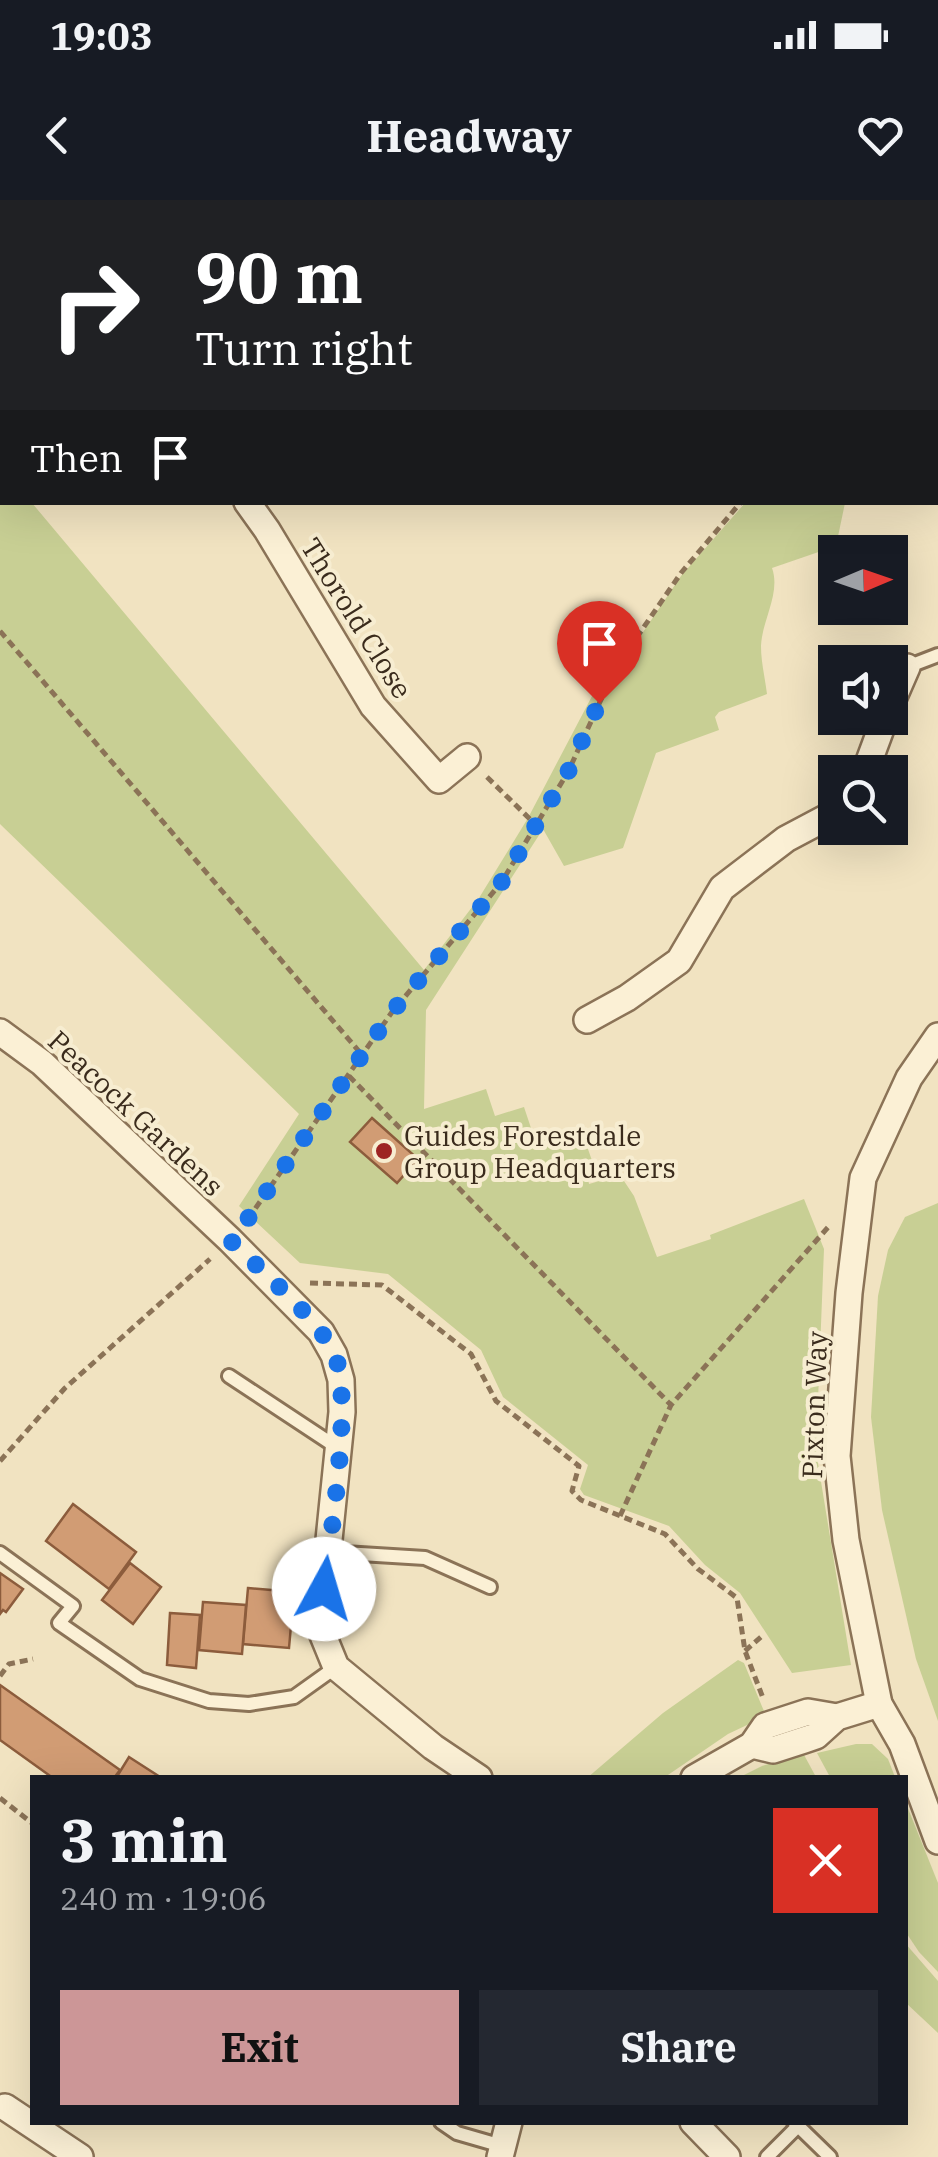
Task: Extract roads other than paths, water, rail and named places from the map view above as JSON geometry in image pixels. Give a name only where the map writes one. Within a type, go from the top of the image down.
[{"type":"street","name":"Thorold Close","points":[[249,505],[373,706],[439,780],[466,757]]},
{"type":"street","points":[[587,1020],[679,962],[722,888],[786,838],[818,822]]},
{"type":"street","name":"Peacock Gardens","points":[[0,1032],[42,1063],[230,1240],[321,1332],[334,1355],[341,1380],[342,1412],[320,1628],[336,1667]]},
{"type":"street","name":"Pixton Way","points":[[938,1036],[909,1078],[863,1178],[849,1292],[837,1456],[846,1540],[880,1704],[902,1744],[938,1841]]},
{"type":"street","points":[[336,1667],[433,1747],[475,1775]]},
{"type":"street","points":[[699,1775],[752,1745],[765,1726],[808,1712],[837,1717],[880,1704]]},
{"type":"street","points":[[3,2102],[30,2121]]},
{"type":"street","points":[[35,2125],[80,2157]]},
{"type":"street","points":[[696,2125],[726,2157]]},
{"type":"lane","points":[[908,666],[938,655]]},
{"type":"lane","points":[[229,1376],[338,1448]]},
{"type":"lane","points":[[0,1552],[73,1606],[59,1623],[140,1679],[210,1700],[249,1704],[294,1697],[336,1667]]},
{"type":"lane","points":[[328,1552],[425,1558],[490,1587]]},
{"type":"lane","points":[[445,2125],[457,2134],[504,2142]]},
{"type":"lane","points":[[767,2157],[795,2125]]},
{"type":"lane","points":[[797,2125],[830,2157]]},
{"type":"place","name":"Guides Forestdale Group Headquarters","points":[[384,1151]]}]
